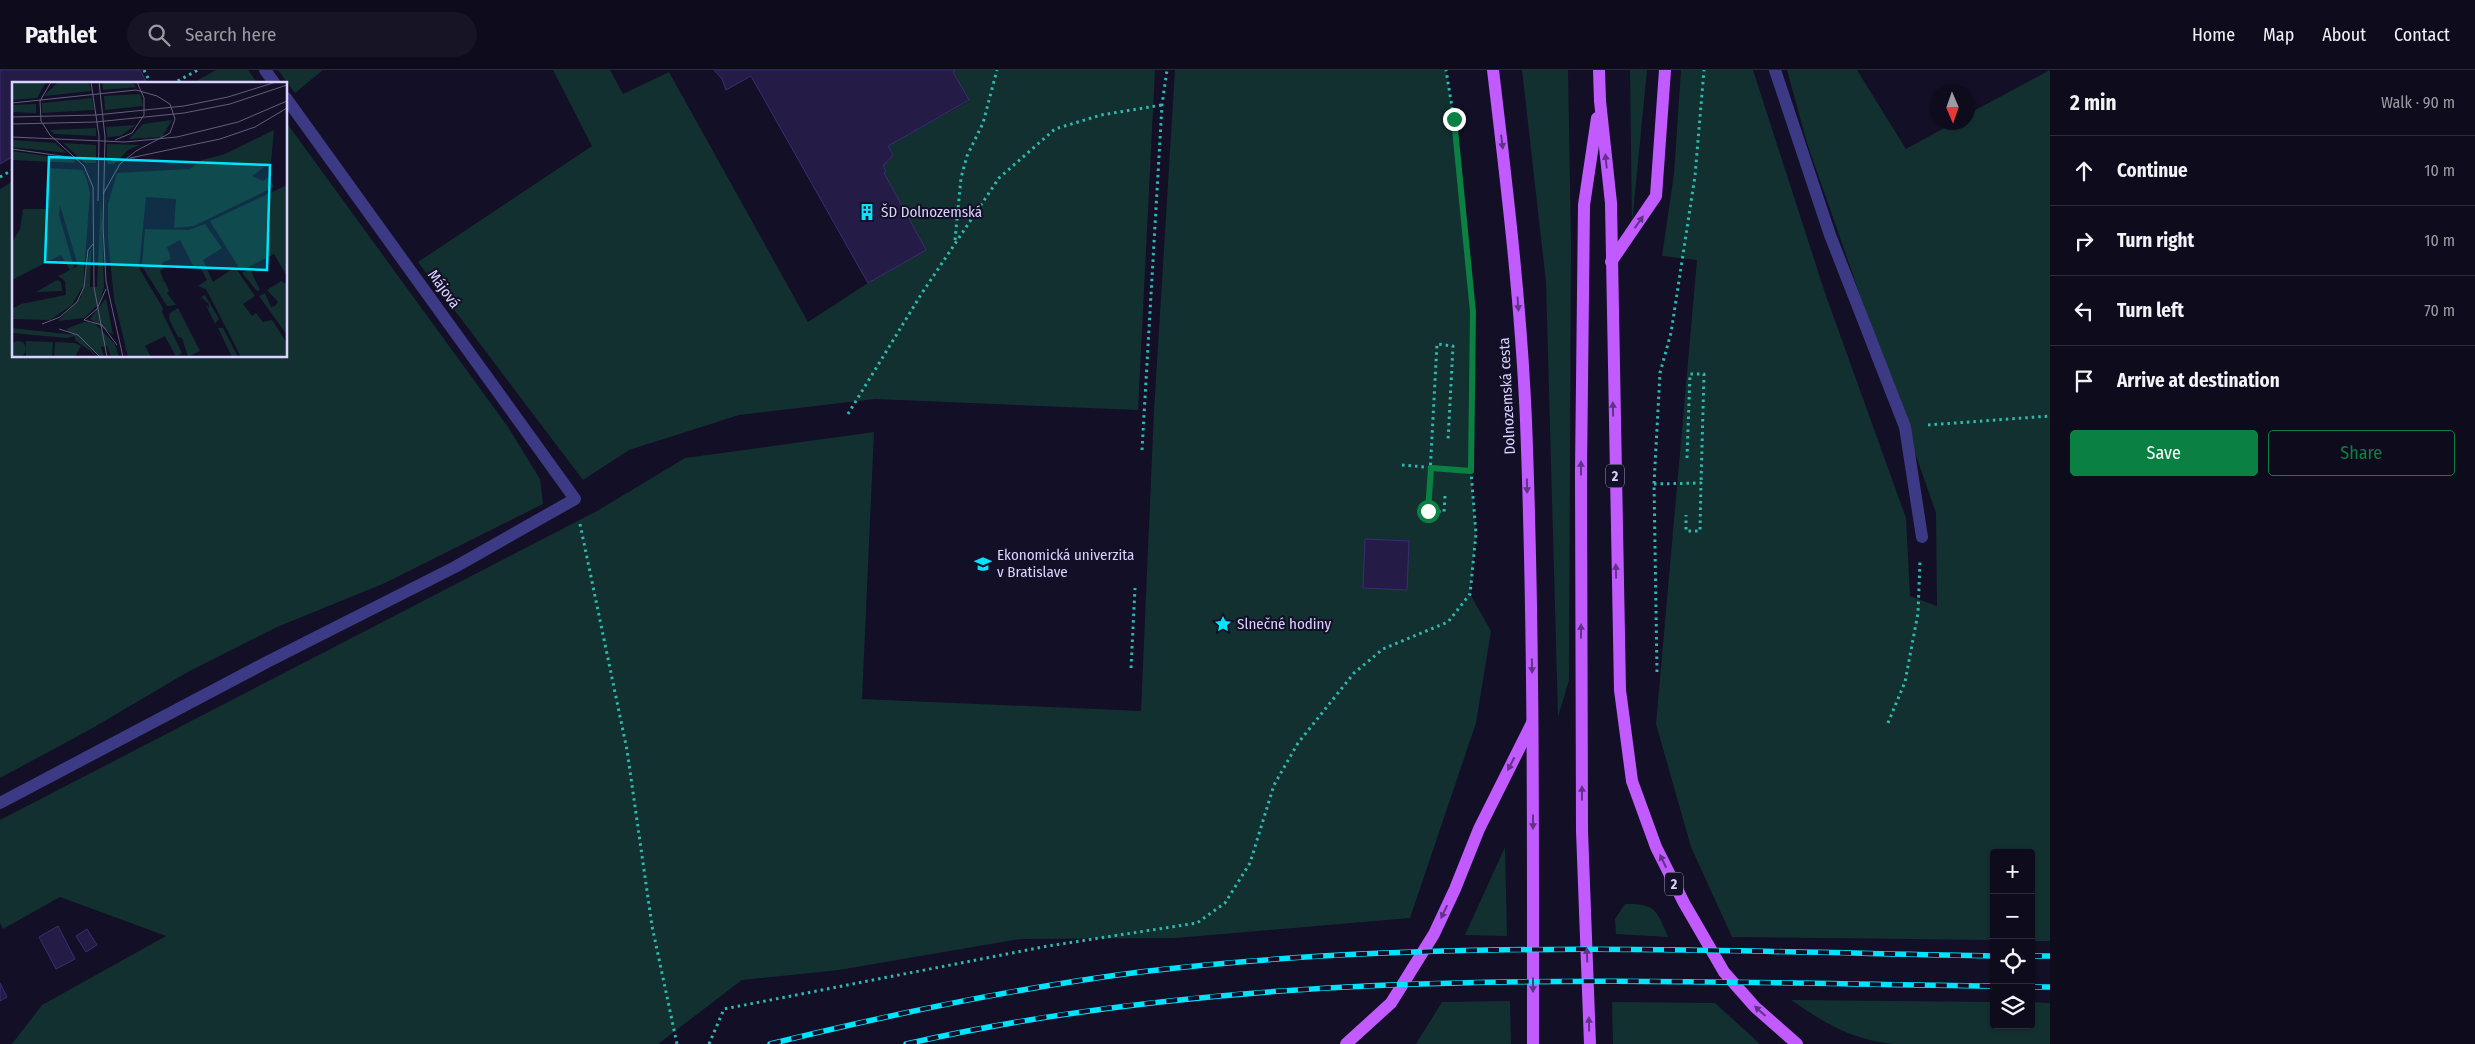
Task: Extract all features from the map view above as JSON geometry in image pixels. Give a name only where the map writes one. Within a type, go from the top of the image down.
[{"type":"main road","name":"Dolnozemská cesta","points":[[1493,70],[1509,200],[1526,420],[1533,721],[1533,1044]]},
{"type":"main road","name":"2","points":[[1599,70],[1600,101],[1611,203],[1617,624],[1620,690],[1632,781],[1656,847],[1684,903],[1724,972],[1755,1007],[1798,1044]]},
{"type":"main road","points":[[1611,262],[1656,196],[1665,70]]},
{"type":"main road","points":[[1590,1044],[1582,831],[1581,471],[1583,234],[1584,205],[1600,101]]},
{"type":"main road","points":[[1346,1044],[1358,1031],[1391,1003],[1434,934],[1455,889],[1479,829],[1533,721]]},
{"type":"main road","points":[[1337,1044],[1358,1031]]},
{"type":"street","points":[[265,70],[274,82]]},
{"type":"street","points":[[1775,70],[1830,234],[1905,427],[1922,537]]},
{"type":"street","name":"Májová","points":[[288,101],[574,499]]},
{"type":"street","points":[[0,803],[261,665],[454,567],[574,499]]},
{"type":"path","points":[[144,70],[150,82]]},
{"type":"path","points":[[176,82],[198,70]]},
{"type":"path","points":[[955,242],[961,178],[967,156],[983,123],[996,70]]},
{"type":"path","points":[[1142,450],[1162,105],[1167,70]]},
{"type":"path","points":[[709,1044],[724,1009],[1048,946],[1197,923],[1225,902],[1250,863],[1274,785],[1298,743],[1354,673],[1383,649],[1448,622],[1470,594],[1476,534],[1471,471],[1473,312],[1454,119],[1446,70]]},
{"type":"path","points":[[1657,672],[1654,484],[1660,373],[1671,333],[1695,176],[1704,70]]},
{"type":"path","points":[[848,414],[955,242],[999,178],[1055,129],[1101,114],[1162,105]]},
{"type":"path","points":[[0,176],[12,170]]},
{"type":"path","points":[[1445,496],[1444,512],[1428,511],[1438,344],[1453,346],[1448,441]]},
{"type":"path","points":[[1686,515],[1686,531],[1700,531],[1704,374],[1690,374],[1687,458]]},
{"type":"path","points":[[1905,427],[2050,416]]},
{"type":"path","points":[[1402,465],[1471,471]]},
{"type":"path","points":[[1654,484],[1702,484]]},
{"type":"path","points":[[574,499],[627,750],[652,926],[677,1044]]},
{"type":"path","points":[[1888,723],[1905,682],[1918,614],[1922,537]]},
{"type":"path","points":[[1131,668],[1135,588]]},
{"type":"green space","points":[[216,70],[248,70],[257,82],[195,82]]},
{"type":"green space","points":[[278,70],[323,70],[295,93]]},
{"type":"green space","points":[[553,70],[610,70],[623,94],[669,72],[808,322],[868,283],[926,250],[884,173],[886,172],[883,166],[893,155],[888,146],[969,101],[953,72],[955,70],[1155,70],[1138,410],[875,399],[739,415],[629,450],[583,480],[418,262],[592,146]]},
{"type":"green space","name":"Ekonomická univerzita v Bratislave","points":[[1175,70],[1446,70],[1454,119],[1473,312],[1471,471],[1476,534],[1470,594],[1491,631],[1476,723],[1410,918],[1176,938],[1020,939],[839,970],[742,980],[658,1044],[12,1044],[42,1005],[166,936],[60,897],[3,929],[0,923],[0,820],[597,511],[685,458],[874,432],[862,699],[1141,711],[1154,411]]},
{"type":"green space","points":[[1522,70],[1568,70],[1571,242],[1569,680],[1558,717],[1546,282]]},
{"type":"green space","points":[[1630,70],[1647,70],[1632,224]]},
{"type":"green space","points":[[1681,70],[1753,70],[1825,293],[1906,518],[1910,596],[1937,606],[1936,513],[1807,143],[1787,70],[1857,70],[1906,149],[1940,130],[1975,130],[1975,110],[2050,70],[2050,941],[2035,941],[2035,849],[1990,849],[1990,940],[1732,937],[1691,847],[1656,724],[1697,260],[1662,256],[1674,174]]},
{"type":"green space","points":[[288,125],[508,427],[540,479],[543,504],[385,583],[277,627],[186,673],[91,729],[0,778],[0,189],[12,182],[12,358],[288,358]]},
{"type":"green space","points":[[1505,847],[1507,936],[1465,935]]},
{"type":"green space","points":[[1625,904],[1643,905],[1654,910],[1668,937],[1616,934],[1615,919]]},
{"type":"green space","points":[[1791,1000],[1990,1002],[1990,1029],[2035,1029],[2035,1002],[2050,1003],[2050,1044],[1894,1044],[1852,1035]]},
{"type":"green space","points":[[1510,1001],[1511,1044],[1416,1044],[1442,1002]]},
{"type":"green space","points":[[1612,1002],[1715,1003],[1760,1044],[1613,1044]]},
{"type":"building","points":[[0,70],[140,70],[146,82],[12,82],[12,157],[0,164]]},
{"type":"building","name":"ŠD Dolnozemská","points":[[714,70],[955,70],[953,72],[969,100],[888,146],[893,155],[883,166],[886,172],[884,173],[926,250],[868,283],[751,76],[726,90],[722,79]]},
{"type":"building","points":[[1365,539],[1409,541],[1407,590],[1363,588]]},
{"type":"building","points":[[58,926],[75,959],[56,969],[39,937]]},
{"type":"building","points":[[87,929],[97,945],[86,952],[76,936]]},
{"type":"building","points":[[0,983],[7,997],[0,1001]]},
{"type":"railway","points":[[770,1044],[862,1022],[1000,994],[1093,978],[1246,961],[1353,954],[1567,949],[1990,956]]},
{"type":"railway","points":[[2035,956],[2050,956]]},
{"type":"railway","points":[[906,1044],[1040,1018],[1175,1000],[1311,989],[1447,983],[1584,981],[1990,986]]},
{"type":"railway","points":[[2035,987],[2050,987]]},
{"type":"place","name":"ŠD Dolnozemská","points":[[867,212]]},
{"type":"place","name":"Ekonomická univerzita v Bratislave","points":[[983,564]]},
{"type":"place","name":"Slnečné hodiny","points":[[1223,624]]},
{"type":"route","points":[[1428,511],[1431,468],[1471,471],[1473,312],[1454,119]]}]
